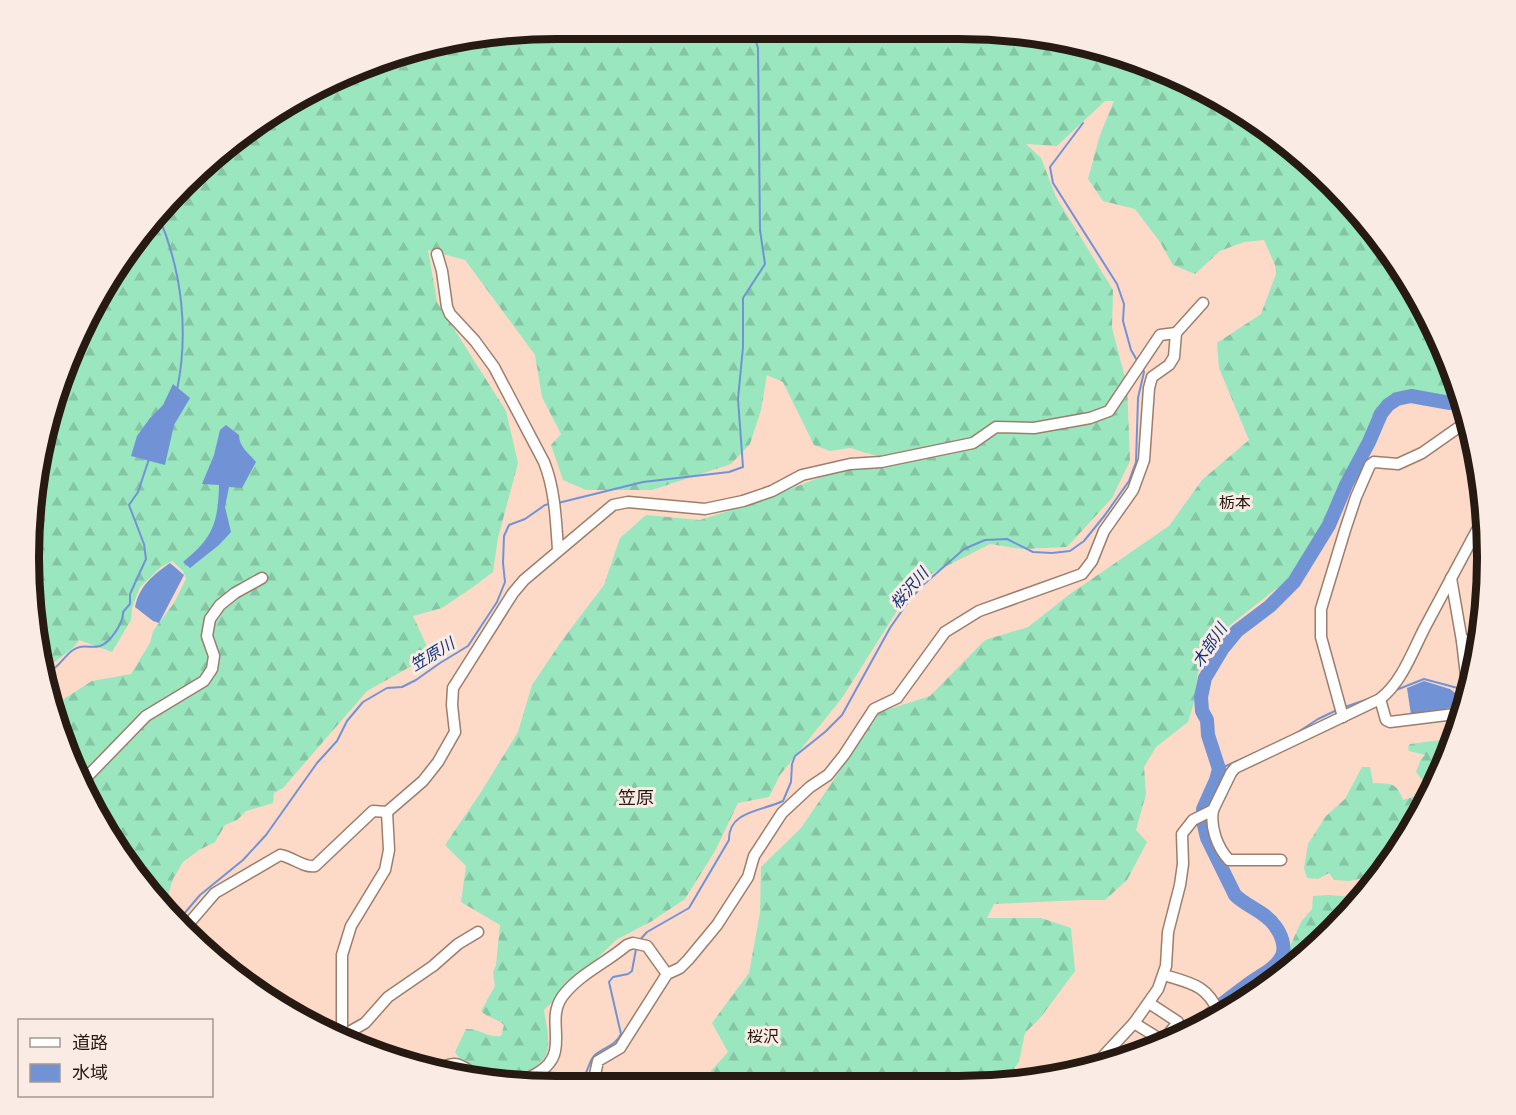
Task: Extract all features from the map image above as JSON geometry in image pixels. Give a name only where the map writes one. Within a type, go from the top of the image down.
[{"type":"street","points":[[437,254],[450,314],[475,341],[494,367],[544,462],[548,472],[558,550]]},
{"type":"street","points":[[595,1076],[598,1060],[616,1051],[625,1043],[639,1016],[667,974],[675,971],[688,960],[717,925],[748,877],[754,856],[782,813],[810,787],[828,775],[874,709],[897,698],[945,632],[979,610],[1082,574],[1092,561],[1104,531],[1133,490],[1141,471],[1152,377],[1169,365],[1174,357],[1176,333],[1203,303]]},
{"type":"street","points":[[190,922],[215,893],[280,855],[308,866],[315,866],[373,811],[387,812],[423,782],[438,762],[455,732],[453,688],[513,593],[558,550],[613,505],[628,502],[705,508],[743,501],[772,491],[802,475],[821,470],[850,464],[900,459],[973,443],[996,427],[1041,428],[1090,418],[1109,411],[1160,335],[1176,333]]},
{"type":"street","points":[[1342,717],[1321,637],[1321,609],[1356,497],[1370,465],[1374,462],[1398,464],[1422,453],[1460,426]]},
{"type":"street","points":[[1281,860],[1229,860],[1223,853],[1215,836],[1211,818],[1235,768],[1380,699],[1395,684],[1476,531]]},
{"type":"street","points":[[87,777],[146,716],[204,681],[212,669],[214,656],[207,636],[210,619],[220,605],[235,593],[262,578]]},
{"type":"street","points":[[1451,578],[1466,661]]},
{"type":"street","points":[[1462,641],[1470,640]]},
{"type":"street","points":[[1380,699],[1386,720],[1390,722],[1452,714]]},
{"type":"street","points":[[1105,1054],[1149,1003],[1164,975],[1168,932],[1183,864],[1182,834],[1193,820],[1213,810]]},
{"type":"street","points":[[342,1029],[342,955],[351,926],[385,870],[389,850],[387,812]]},
{"type":"street","points":[[349,1032],[365,1023],[388,997],[432,966],[458,944],[478,932]]},
{"type":"street","points":[[533,1075],[540,1072],[555,1052],[555,1013],[563,997],[580,979],[627,945],[638,943],[647,946],[667,974]]},
{"type":"street","points":[[1164,975],[1190,983],[1203,990],[1213,999],[1217,1008]]},
{"type":"street","points":[[1149,1003],[1178,1022],[1171,1031]]},
{"type":"street","points":[[1134,1023],[1156,1037]]},
{"type":"street","points":[[447,1064],[457,1063],[462,1067]]},
{"type":"green space","points":[[558,39],[992,40],[1060,49],[1157,78],[1218,108],[1247,126],[1274,146],[1325,191],[1370,242],[1408,298],[1438,359],[1450,394],[1431,404],[1414,398],[1397,397],[1377,409],[1306,553],[1286,581],[1220,633],[1198,672],[1188,722],[1156,747],[1144,767],[1146,794],[1136,830],[1147,842],[1127,880],[1105,900],[994,904],[987,918],[1041,918],[1071,928],[1075,971],[1041,1017],[1025,1033],[1019,1062],[1010,1073],[958,1076],[706,1076],[728,1052],[712,1023],[749,973],[760,913],[761,867],[801,828],[880,712],[930,696],[985,640],[1028,627],[1070,594],[1169,526],[1202,480],[1249,440],[1219,368],[1217,343],[1261,314],[1276,274],[1275,265],[1264,240],[1244,242],[1220,251],[1195,274],[1173,265],[1160,242],[1135,209],[1103,201],[1088,179],[1100,135],[1114,101],[1105,101],[1057,146],[1026,144],[1041,158],[1056,197],[1113,290],[1112,328],[1127,385],[1130,461],[1112,498],[1067,547],[1022,549],[990,544],[933,573],[912,587],[842,698],[780,775],[769,797],[738,803],[715,851],[685,899],[652,921],[616,940],[544,1010],[548,1034],[547,1052],[539,1064],[532,1069],[516,1074],[472,1069],[455,1052],[466,1029],[501,1036],[504,1025],[481,1011],[495,986],[493,972],[496,965],[500,925],[461,902],[466,866],[445,845],[518,732],[532,685],[604,585],[620,538],[646,515],[700,520],[750,504],[877,456],[850,448],[830,451],[814,445],[783,382],[767,375],[761,410],[750,444],[731,464],[652,490],[586,490],[563,480],[551,445],[561,434],[542,397],[535,355],[465,260],[428,250],[437,302],[506,411],[518,463],[498,538],[493,572],[442,608],[413,616],[431,655],[367,691],[283,788],[274,793],[273,803],[246,811],[237,820],[225,825],[215,842],[183,862],[173,879],[167,898],[126,846],[108,817],[78,756],[60,701],[92,681],[131,674],[150,643],[153,631],[174,603],[186,579],[183,571],[172,561],[161,567],[140,587],[132,608],[131,620],[112,652],[79,640],[74,647],[51,665],[40,591],[40,524],[43,490],[57,423],[78,359],[108,298],[126,269],[146,242],[191,191],[242,146],[269,126],[328,92],[359,78],[456,49],[490,43]]},
{"type":"green space","points":[[1443,740],[1427,780],[1423,781],[1416,772],[1425,755],[1409,751],[1410,744]]},
{"type":"green space","points":[[1362,767],[1370,767],[1373,783],[1392,785],[1398,789],[1403,800],[1420,795],[1390,846],[1367,877],[1350,881],[1334,880],[1329,873],[1318,879],[1307,878],[1304,868],[1308,844],[1326,816],[1345,799]]},
{"type":"green space","points":[[1313,896],[1350,897],[1325,924],[1283,961],[1301,922],[1312,909]]},
{"type":"green space","points":[[664,1072],[684,1072],[691,1076],[666,1076]]},
{"type":"water","points":[[173,384],[190,398],[174,425],[165,465],[131,456],[137,436],[163,405]]},
{"type":"water","points":[[226,425],[239,435],[243,446],[256,462],[242,488],[229,487],[225,507],[231,532],[219,545],[190,568],[183,562],[201,545],[215,520],[219,485],[202,484],[214,455],[220,430]]},
{"type":"water","points":[[170,563],[184,575],[159,623],[135,607],[140,593],[148,582]]},
{"type":"water","points":[[1424,681],[1450,689],[1458,695],[1455,706],[1411,715],[1407,688]]},
{"type":"waterway","points":[[558,503],[643,482],[729,472],[743,467],[738,399],[743,347],[743,298],[765,264],[760,230],[758,48],[755,39]]},
{"type":"waterway","name":"桜沢川","points":[[1083,123],[1050,167],[1053,183],[1117,284],[1124,304],[1123,321],[1131,350],[1138,362]]},
{"type":"waterway","points":[[162,224],[173,259],[181,302],[183,324],[181,368],[177,390]]},
{"type":"waterway","name":"桜沢川","points":[[639,941],[647,932],[689,908],[729,840],[730,830],[734,823],[748,813],[783,801],[791,782],[795,756],[842,715],[890,628],[923,585],[964,549],[985,540],[1007,539],[1033,552],[1052,553],[1070,551],[1084,541],[1129,481],[1136,462],[1138,398],[1143,369]]},
{"type":"waterway","name":"木部川","points":[[1220,1006],[1275,965],[1282,956],[1283,944],[1281,936],[1271,921],[1235,895],[1207,838],[1203,809],[1219,769],[1208,735],[1207,720],[1202,711],[1201,697],[1205,678],[1223,648],[1237,631],[1270,606],[1294,582],[1329,525],[1346,485],[1381,414],[1388,405],[1397,399],[1411,396],[1452,402]]},
{"type":"waterway","points":[[52,670],[77,648],[100,646],[108,641],[119,626],[123,612],[130,604],[130,594],[146,559],[144,544],[129,505],[138,492],[149,459]]},
{"type":"waterway","name":"笠原川","points":[[183,915],[200,895],[243,860],[266,835],[317,763],[337,741],[347,721],[363,702],[387,688],[402,687],[416,680],[468,646],[497,602],[505,582],[504,536],[509,525],[525,519],[549,504]]},
{"type":"waterway","points":[[1396,690],[1424,679],[1460,689]]},
{"type":"waterway","points":[[1345,707],[1371,698]]},
{"type":"waterway","points":[[1295,734],[1337,710]]},
{"type":"waterway","points":[[1219,769],[1255,753]]},
{"type":"waterway","name":"桜沢川","points":[[584,1076],[594,1056],[612,1044],[621,1034],[609,982],[613,977],[632,971],[636,949]]},
{"type":"district","name":"栃本","points":[[1235,502]]},
{"type":"district","name":"笠原","points":[[636,798]]},
{"type":"district","name":"桜沢","points":[[763,1036]]}]
